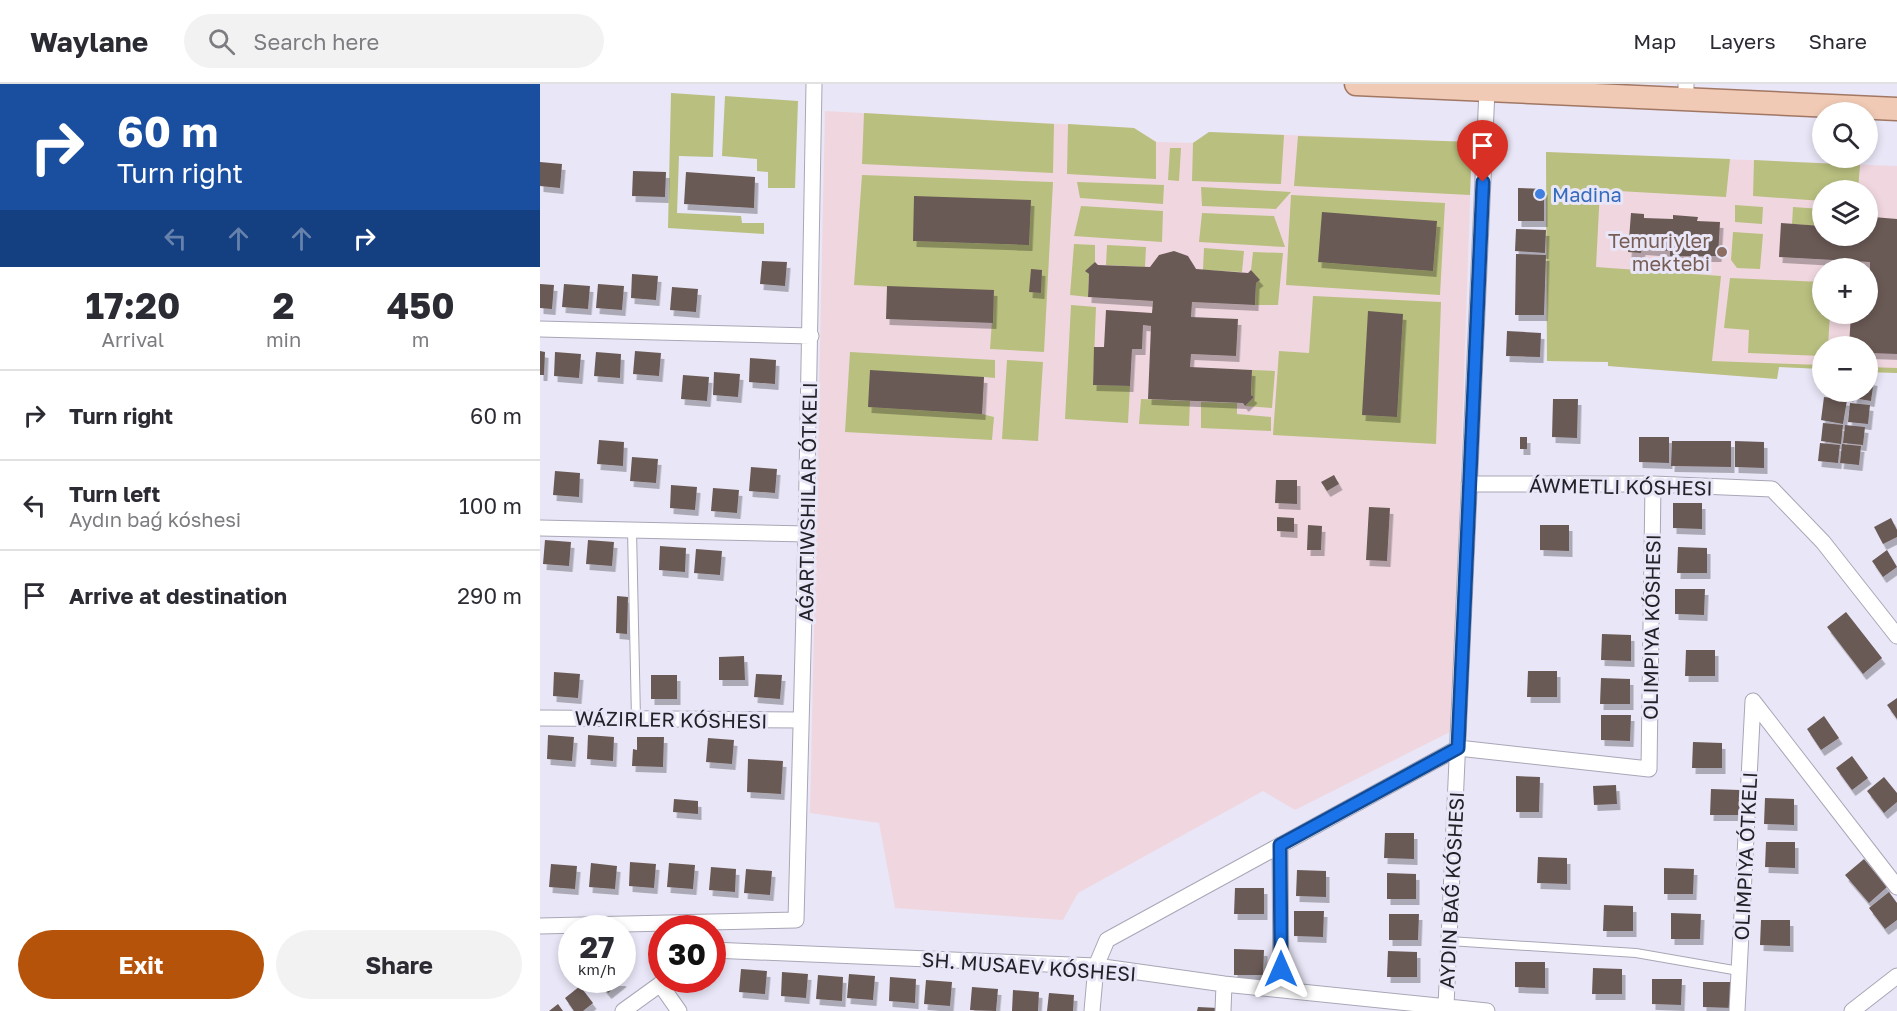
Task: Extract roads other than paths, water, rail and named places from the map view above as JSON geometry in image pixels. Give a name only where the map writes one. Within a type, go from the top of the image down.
[{"type":"main road","points":[[1356,84],[1487,90],[1686,92],[1897,109]]},
{"type":"street","points":[[540,926],[796,920],[807,534],[814,84]]},
{"type":"street","points":[[1446,1006],[1487,90]]},
{"type":"street","points":[[540,329],[811,336]]},
{"type":"street","name":"ÁWMETLI KÓSHESI","points":[[1470,484],[1653,484],[1772,489],[1823,542],[1897,636]]},
{"type":"street","name":"OLIMPIYA KÓSHESI","points":[[1458,748],[1648,769],[1653,484]]},
{"type":"street","points":[[540,528],[807,534]]},
{"type":"street","name":"OLIMPIYA ÓTKELI","points":[[1737,1011],[1753,701],[1897,887]]},
{"type":"street","name":"WÁZIRLER KÓSHESI","points":[[540,718],[801,720]]},
{"type":"street","points":[[1092,1011],[1096,966],[1107,940],[1458,748]]},
{"type":"street","points":[[1280,845],[1281,990]]},
{"type":"street","name":"SH. MUSAEV KÓSHESI","points":[[726,951],[1096,966],[1224,984],[1486,1011]]},
{"type":"street","points":[[1852,1011],[1897,976]]},
{"type":"street","points":[[1223,1011],[1224,984]]},
{"type":"street","points":[[623,1011],[648,993]]},
{"type":"street","points":[[669,993],[679,1011]]},
{"type":"lane","points":[[632,530],[636,719]]},
{"type":"lane","points":[[1449,941],[1636,953],[1739,972]]},
{"type":"place","name":"Madina","points":[[1540,194]]},
{"type":"place","name":"Temuriyler mektebi","points":[[1722,252]]}]
